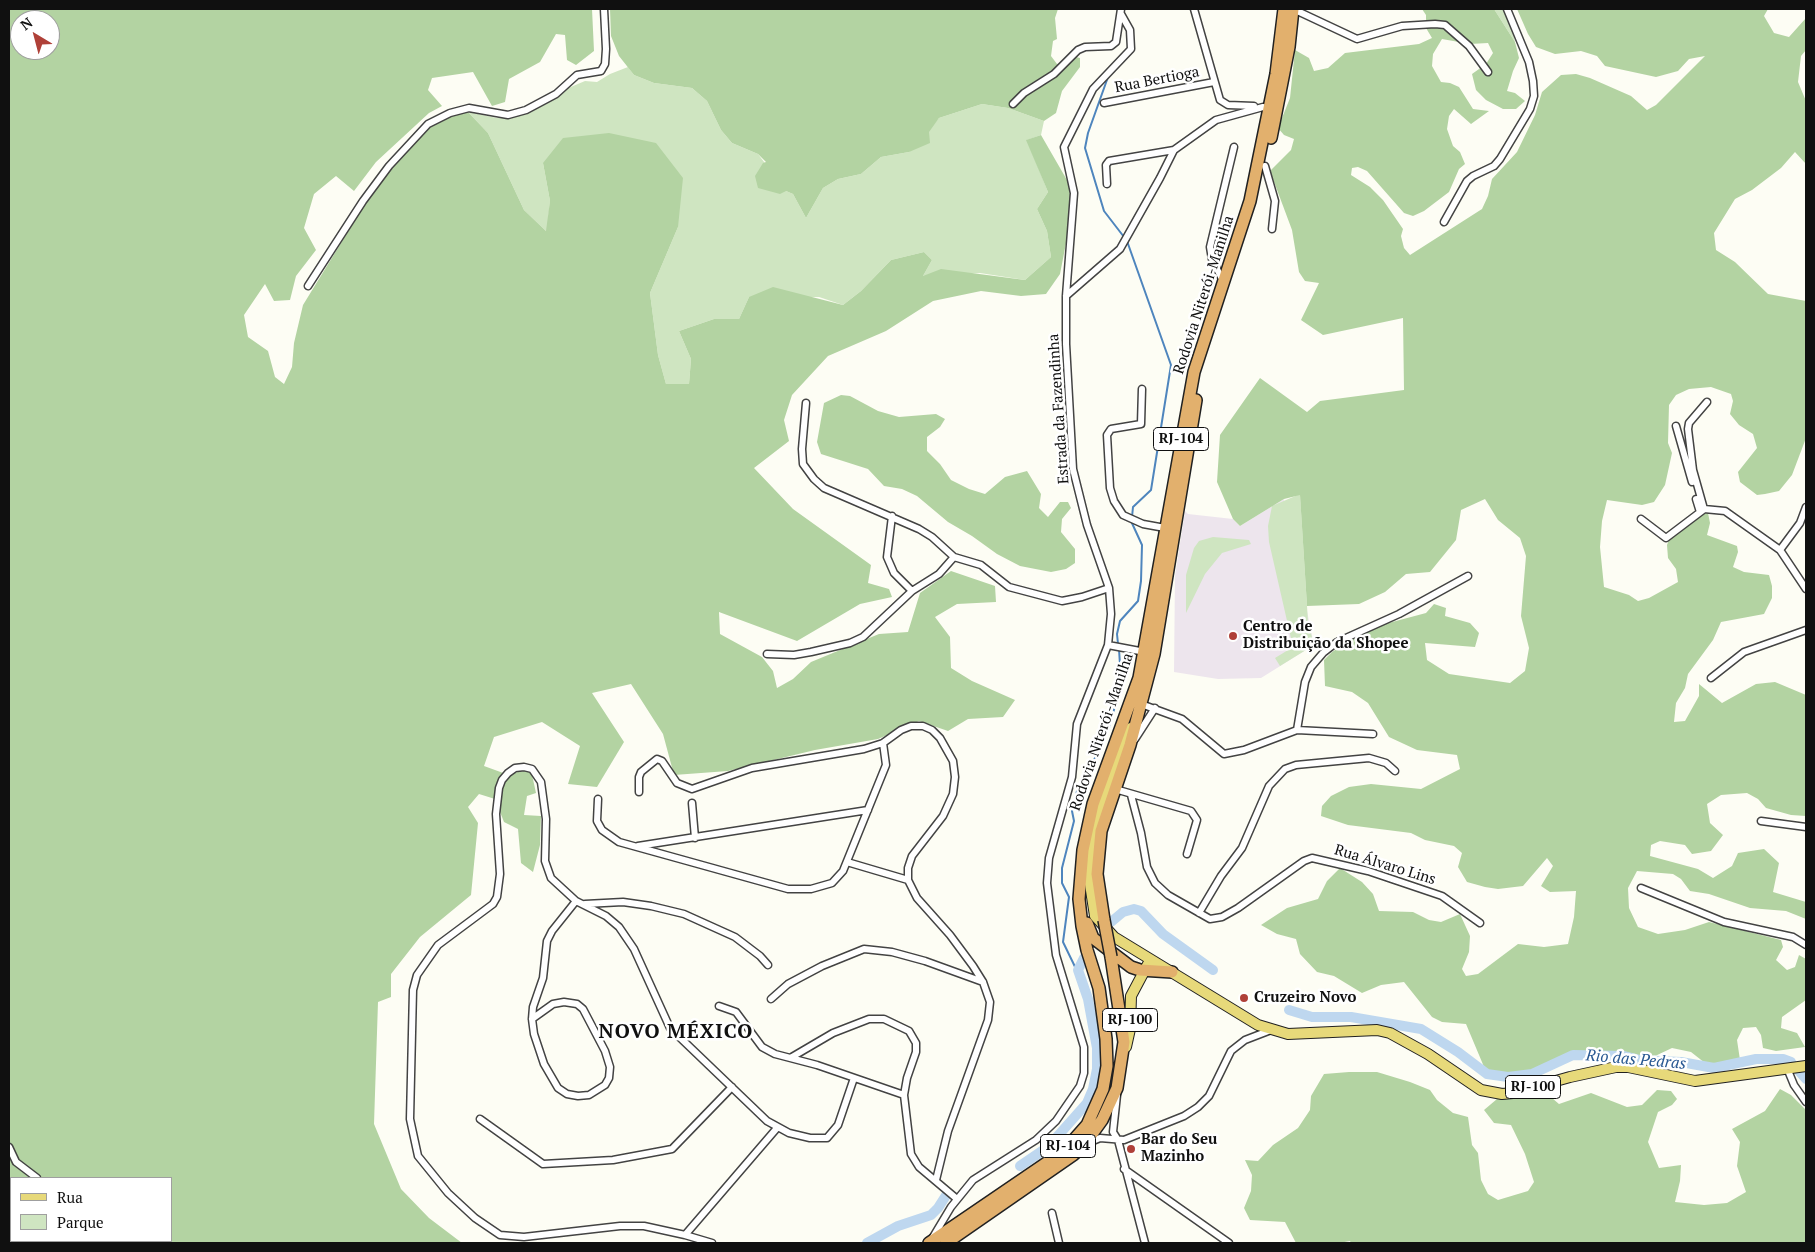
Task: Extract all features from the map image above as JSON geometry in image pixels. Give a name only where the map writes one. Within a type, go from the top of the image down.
[{"type":"highway","name":"Rodovia Niterói-Manilha","points":[[930,1243],[1042,1168],[1064,1151],[1087,1125],[1102,1089],[1107,1066],[1106,1039],[1099,988],[1086,950],[1082,926],[1079,899],[1080,869],[1093,804],[1131,704],[1145,652],[1165,528],[1194,372],[1250,201],[1284,9]]},
{"type":"highway","name":"Rodovia Niterói-Manilha","points":[[946,1243],[1056,1169],[1084,1144],[1102,1120],[1117,1088],[1123,1058],[1124,1026],[1099,892],[1098,856],[1101,831],[1130,745],[1141,704],[1156,639],[1204,363],[1246,236],[1265,166],[1280,95],[1293,9]]},
{"type":"highway","points":[[1080,869],[1088,931],[1098,942],[1131,967],[1172,972]]},
{"type":"highway","points":[[1099,988],[1095,953],[1098,942],[1104,938],[1114,937]]},
{"type":"main road","points":[[1114,937],[1099,922],[1093,908],[1088,871],[1090,843],[1094,825],[1113,769],[1141,704]]},
{"type":"main road","name":"RJ-100","points":[[1114,937],[1258,1025],[1273,1031],[1301,1035],[1377,1030],[1390,1033],[1428,1054],[1481,1090],[1502,1094],[1513,1093],[1570,1077],[1616,1067],[1628,1067],[1695,1081],[1806,1066]]},
{"type":"main road","points":[[1138,984],[1148,962],[1146,956]]},
{"type":"main road","points":[[1138,984],[1148,978],[1172,972]]},
{"type":"main road","name":"RJ-100","points":[[1123,1058],[1130,1028],[1132,996],[1138,984]]},
{"type":"street","points":[[308,286],[363,201],[389,166],[428,124],[450,113],[469,108],[508,115],[526,110],[556,94],[577,75],[600,71],[605,64],[606,49],[604,9]]},
{"type":"street","points":[[1013,104],[1024,93],[1054,74],[1078,50],[1085,47],[1111,46],[1116,42],[1121,11],[1129,9]]},
{"type":"street","points":[[1194,9],[1220,100],[1224,104],[1266,107]]},
{"type":"street","points":[[1293,9],[1357,40],[1402,26],[1445,25],[1469,46],[1488,72]]},
{"type":"street","points":[[1444,222],[1467,181],[1494,166],[1500,160],[1530,110],[1534,96],[1529,62],[1507,9]]},
{"type":"street","name":"Rua Bertioga","points":[[1089,96],[1099,80],[1131,49],[1130,30],[1121,11]]},
{"type":"street","name":"Rua Bertioga","points":[[1104,103],[1214,82]]},
{"type":"street","name":"Estrada da Fazendinha","points":[[930,1243],[957,1199],[974,1180],[1036,1140],[1056,1121],[1080,1086],[1084,1073],[1084,1047],[1056,955],[1047,883],[1049,858],[1072,777],[1077,724],[1111,645],[1109,588],[1084,518],[1073,469],[1066,344],[1066,296],[1074,193],[1064,147],[1089,96]]},
{"type":"street","points":[[1107,184],[1106,166],[1109,161],[1174,150],[1216,120],[1266,107]]},
{"type":"street","points":[[1224,282],[1212,259],[1210,247],[1234,147]]},
{"type":"street","points":[[1066,296],[1120,249],[1174,150]]},
{"type":"street","points":[[1265,166],[1275,201],[1272,229]]},
{"type":"street","points":[[1142,389],[1141,424],[1111,429],[1107,435],[1110,488],[1119,510],[1131,520],[1165,528]]},
{"type":"street","points":[[1702,511],[1693,470],[1688,429],[1689,423],[1707,402]]},
{"type":"street","points":[[806,403],[802,449],[803,464],[814,479],[835,495],[892,516],[932,537],[954,556],[981,566],[1005,586],[1062,601],[1082,598],[1109,588]]},
{"type":"street","points":[[1676,426],[1702,511]]},
{"type":"street","points":[[1780,550],[1800,523],[1806,507]]},
{"type":"street","points":[[1641,519],[1666,538],[1702,511],[1725,511],[1780,550],[1806,589]]},
{"type":"street","points":[[892,516],[886,547],[887,558],[894,573],[912,591]]},
{"type":"street","points":[[767,654],[794,655],[850,643],[872,630],[912,591],[939,574],[954,556]]},
{"type":"street","points":[[1297,730],[1305,682],[1312,666],[1322,653],[1337,642],[1399,614],[1468,576]]},
{"type":"street","points":[[1711,678],[1744,652],[1806,630]]},
{"type":"street","points":[[1111,645],[1145,652]]},
{"type":"street","points":[[1141,704],[1182,719],[1224,754],[1244,750],[1297,730],[1373,734]]},
{"type":"street","points":[[1130,745],[1154,708]]},
{"type":"street","points":[[639,792],[638,777],[655,760],[662,761],[677,783],[692,789],[752,768],[864,749],[883,743],[910,726],[923,726],[932,730],[940,738],[953,761],[955,777],[949,807],[912,856],[908,868],[908,880],[917,898],[950,935],[983,982],[990,1002],[988,1020],[948,1131],[936,1180]]},
{"type":"street","points":[[598,800],[596,813],[602,830],[619,842],[798,890],[822,887],[832,883],[843,871],[847,862],[886,765],[883,743]]},
{"type":"street","points":[[1199,913],[1221,876],[1242,848],[1269,786],[1285,769],[1296,766],[1369,758],[1386,763],[1395,771]]},
{"type":"street","points":[[712,1243],[685,1234],[644,1226],[620,1226],[524,1237],[500,1235],[475,1218],[448,1193],[427,1170],[415,1148],[410,1118],[413,990],[417,975],[438,945],[488,908],[497,897],[500,874],[496,814],[499,788],[502,780],[515,768],[524,767],[532,769],[542,782],[546,819],[545,861],[548,870],[557,884],[576,901],[606,916],[627,937],[670,1028],[755,1110],[777,1128],[810,1138],[827,1138],[838,1125],[854,1078]]},
{"type":"street","points":[[1114,789],[1187,809],[1194,813],[1197,820],[1196,829],[1187,854]]},
{"type":"street","name":"Rua Álvaro Lins","points":[[1131,795],[1151,877],[1168,895],[1210,918],[1222,918],[1312,858],[1368,871],[1442,896],[1480,923]]},
{"type":"street","points":[[692,803],[695,838]]},
{"type":"street","points":[[634,847],[868,810]]},
{"type":"street","points":[[1761,821],[1806,827]]},
{"type":"street","points":[[847,862],[908,880]]},
{"type":"street","points":[[1641,888],[1683,907],[1724,922],[1793,937],[1806,945]]},
{"type":"street","points":[[532,1019],[552,1004],[564,1002],[577,1004],[583,1009],[605,1051],[610,1067],[609,1078],[605,1085],[589,1095],[578,1096],[567,1094],[558,1088],[544,1064],[534,1034],[532,1019],[533,1007],[543,978],[547,941],[552,931],[576,901]]},
{"type":"street","points":[[584,904],[623,902],[684,914],[735,937],[760,956],[768,965]]},
{"type":"street","points":[[772,999],[788,984],[822,966],[864,949],[892,952],[925,961],[983,982]]},
{"type":"street","points":[[719,1006],[736,1012],[768,1051],[904,1095]]},
{"type":"street","points":[[792,1058],[833,1033],[869,1019],[884,1019],[896,1023],[909,1031],[916,1043],[916,1052],[907,1078],[904,1095],[911,1154],[920,1167],[957,1199]]},
{"type":"street","points":[[1254,1036],[1258,1025]]},
{"type":"street","points":[[1084,1144],[1100,1138],[1128,1139],[1161,1127],[1198,1107],[1209,1096],[1231,1051],[1245,1040],[1273,1031]]},
{"type":"street","points":[[1787,1068],[1794,1085],[1806,1102]]},
{"type":"street","points":[[480,1119],[542,1164],[613,1160],[672,1149],[732,1087]]},
{"type":"street","points":[[1117,1088],[1117,1106],[1112,1127],[1118,1140],[1144,1243]]},
{"type":"street","points":[[685,1234],[777,1128]]},
{"type":"street","points":[[9,1147],[16,1162],[36,1177]]},
{"type":"street","points":[[1124,1169],[1230,1243]]},
{"type":"street","points":[[1052,1213],[1059,1243]]},
{"type":"shaded area","points":[[1284,499],[1314,645],[1261,678],[1218,679],[1174,672],[1175,576],[1185,511],[1188,514],[1233,519],[1240,526]]},
{"type":"green space","points":[[9,9],[592,9],[594,51],[576,65],[567,60],[565,35],[556,34],[540,62],[509,79],[505,102],[492,106],[473,72],[432,78],[428,90],[442,106],[429,113],[376,162],[354,191],[336,176],[314,194],[304,228],[316,250],[296,276],[290,300],[274,301],[265,284],[244,315],[248,337],[268,351],[275,377],[284,384],[292,367],[294,343],[303,305],[376,186],[432,122],[468,112],[488,133],[524,210],[546,231],[550,201],[543,163],[563,138],[609,133],[656,143],[683,178],[678,227],[650,293],[658,355],[666,384],[689,384],[691,359],[679,331],[714,319],[739,319],[749,297],[773,287],[843,305],[861,291],[891,260],[924,252],[932,260],[923,276],[941,269],[1025,280],[1051,257],[1047,231],[1037,209],[1048,192],[1026,140],[1041,135],[1071,187],[1067,238],[1060,274],[1046,294],[1021,296],[981,291],[933,301],[886,331],[828,356],[792,395],[784,420],[789,441],[754,468],[793,509],[871,565],[868,583],[889,589],[892,597],[860,604],[797,641],[719,612],[720,634],[762,657],[773,671],[777,688],[793,679],[811,662],[879,634],[908,632],[920,593],[951,571],[995,586],[996,602],[957,604],[935,617],[950,637],[951,668],[972,681],[1015,700],[1003,717],[968,719],[948,731],[919,721],[878,739],[815,750],[728,771],[674,775],[663,734],[631,684],[592,693],[624,742],[597,787],[568,784],[580,746],[542,722],[494,737],[484,766],[506,774],[531,770],[536,793],[527,796],[524,815],[541,816],[540,845],[533,872],[521,863],[518,829],[504,822],[495,799],[479,794],[468,807],[478,823],[471,895],[420,937],[391,974],[391,997],[378,1002],[374,1124],[401,1189],[429,1218],[462,1243],[9,1243]]},
{"type":"green space","points":[[610,9],[1058,9],[1055,18],[1057,39],[1053,41],[1051,56],[1057,64],[1071,61],[1076,57],[1080,58],[1080,67],[1062,91],[1056,113],[1044,121],[1008,108],[982,104],[939,118],[929,132],[930,143],[909,152],[881,157],[861,174],[838,179],[823,188],[806,218],[793,194],[786,191],[780,194],[758,188],[755,176],[763,163],[766,162],[758,154],[732,143],[721,130],[707,101],[692,88],[654,83],[634,75],[619,56],[611,36]]},
{"type":"green space","points":[[1422,9],[1494,9],[1515,42],[1519,58],[1507,91],[1515,93],[1525,101],[1516,109],[1503,109],[1486,100],[1476,90],[1472,74],[1486,64],[1493,53],[1488,43],[1470,44],[1442,39],[1433,54],[1432,66],[1441,82],[1459,87],[1473,109],[1489,111],[1471,124],[1454,109],[1449,116],[1447,129],[1453,146],[1460,152],[1465,164],[1459,169],[1449,192],[1424,211],[1413,216],[1404,213],[1367,171],[1358,167],[1352,168],[1351,175],[1370,187],[1383,200],[1403,229],[1401,236],[1404,248],[1410,255],[1482,209],[1488,196],[1492,179],[1517,152],[1535,115],[1542,92],[1561,75],[1576,74],[1590,78],[1631,96],[1647,110],[1656,105],[1705,56],[1689,59],[1678,71],[1656,77],[1605,66],[1597,56],[1581,51],[1555,54],[1536,47],[1517,9],[1768,9],[1764,16],[1774,33],[1789,37],[1806,18],[1806,50],[1801,56],[1798,82],[1806,101],[1806,164],[1795,152],[1781,168],[1752,190],[1735,199],[1714,233],[1716,250],[1735,262],[1768,294],[1806,301],[1806,438],[1792,475],[1779,491],[1765,494],[1757,495],[1740,482],[1738,472],[1757,448],[1753,434],[1739,425],[1730,414],[1733,401],[1731,394],[1711,387],[1689,389],[1676,395],[1669,405],[1668,443],[1672,453],[1665,485],[1654,502],[1642,505],[1607,500],[1602,521],[1600,547],[1604,587],[1629,595],[1638,601],[1649,598],[1678,582],[1676,569],[1668,558],[1667,545],[1670,537],[1701,514],[1708,513],[1710,523],[1707,535],[1737,546],[1738,552],[1733,567],[1744,572],[1769,575],[1772,586],[1772,598],[1764,614],[1721,622],[1713,640],[1688,674],[1685,688],[1676,703],[1674,722],[1685,721],[1699,696],[1699,684],[1722,703],[1756,684],[1775,682],[1806,695],[1806,816],[1791,815],[1766,808],[1758,799],[1747,793],[1721,795],[1707,804],[1710,823],[1723,835],[1711,851],[1692,854],[1685,845],[1660,841],[1651,845],[1650,856],[1698,869],[1713,878],[1732,866],[1738,853],[1764,849],[1779,863],[1773,892],[1806,902],[1806,919],[1786,911],[1750,908],[1709,894],[1690,891],[1681,879],[1673,874],[1637,871],[1628,888],[1629,908],[1638,927],[1658,934],[1685,930],[1709,922],[1781,940],[1783,947],[1776,960],[1787,970],[1795,967],[1799,955],[1806,959],[1806,1000],[1782,1017],[1781,1028],[1797,1033],[1805,1047],[1776,1051],[1763,1048],[1761,1035],[1756,1027],[1743,1028],[1737,1040],[1740,1060],[1723,1064],[1705,1063],[1691,1052],[1672,1048],[1653,1057],[1582,1051],[1532,1074],[1508,1077],[1487,1074],[1466,1024],[1442,1022],[1432,1017],[1404,982],[1381,985],[1362,993],[1334,976],[1317,972],[1300,954],[1296,939],[1277,934],[1261,925],[1287,908],[1318,899],[1327,881],[1340,868],[1362,882],[1373,894],[1379,911],[1413,912],[1429,920],[1441,922],[1460,914],[1470,936],[1469,952],[1462,969],[1466,976],[1478,974],[1518,944],[1544,947],[1568,944],[1574,917],[1576,891],[1550,892],[1541,886],[1553,866],[1547,858],[1523,886],[1498,889],[1485,887],[1467,882],[1458,867],[1462,853],[1454,846],[1425,840],[1411,833],[1348,825],[1321,816],[1322,806],[1331,796],[1349,787],[1371,784],[1421,789],[1460,769],[1457,755],[1417,750],[1389,737],[1368,703],[1352,692],[1325,686],[1324,660],[1332,652],[1353,639],[1381,625],[1426,613],[1434,604],[1446,608],[1445,616],[1470,623],[1479,633],[1475,647],[1425,643],[1427,660],[1449,674],[1510,683],[1525,671],[1529,648],[1521,616],[1526,556],[1520,538],[1498,520],[1485,499],[1461,510],[1456,540],[1430,572],[1406,574],[1385,592],[1359,604],[1307,606],[1300,495],[1284,499],[1240,526],[1233,519],[1217,482],[1220,435],[1260,378],[1307,412],[1320,401],[1404,390],[1403,318],[1323,335],[1301,320],[1319,283],[1305,281],[1299,272],[1292,230],[1270,171],[1291,150],[1294,139],[1284,135],[1278,128],[1290,98],[1295,50],[1309,58],[1314,71],[1328,68],[1345,53],[1419,44],[1432,38],[1426,28],[1426,15]]},
{"type":"green space","points":[[1494,9],[1503,9],[1512,27],[1515,42]]},
{"type":"green space","points":[[628,67],[634,75],[654,83],[692,88],[707,101],[721,130],[732,143],[758,154],[786,191],[793,194],[806,218],[823,188],[838,179],[861,174],[881,157],[909,152],[939,118],[982,104],[1008,108],[1044,121],[1041,135],[1027,140],[1048,192],[1037,209],[1047,231],[1051,257],[1025,280],[980,273],[923,276],[932,260],[924,252],[891,260],[861,291],[843,305],[819,297],[749,297],[739,319],[714,319],[679,331],[691,359],[689,384],[666,384],[658,355],[650,293],[678,227],[543,163],[550,201],[547,232],[524,210],[488,133],[468,112],[497,118],[525,114],[546,104],[566,89],[585,81],[597,82],[610,74]]},
{"type":"green space","points":[[841,395],[850,396],[878,411],[899,417],[936,414],[945,419],[940,427],[927,437],[927,451],[940,464],[951,480],[969,489],[985,494],[1005,477],[1027,471],[1041,494],[1039,508],[1048,517],[1060,502],[1068,502],[1071,508],[1062,519],[1061,532],[1075,549],[1075,563],[1066,569],[1051,572],[1020,566],[997,554],[948,522],[917,496],[902,489],[884,486],[868,469],[821,454],[817,442],[824,403]]},
{"type":"green space","points":[[1300,494],[1308,622],[1314,645],[1280,666],[1275,658],[1293,647],[1269,542],[1268,526],[1272,506]]},
{"type":"green space","points":[[1213,537],[1249,540],[1251,544],[1222,553],[1205,574],[1186,613],[1186,575],[1194,548],[1199,541]]},
{"type":"green space","points":[[1377,1072],[1410,1082],[1430,1090],[1437,1100],[1453,1113],[1468,1117],[1472,1145],[1478,1153],[1481,1180],[1488,1194],[1498,1200],[1528,1191],[1534,1182],[1525,1154],[1511,1125],[1494,1123],[1484,1110],[1497,1099],[1526,1098],[1533,1093],[1545,1092],[1559,1104],[1591,1093],[1627,1107],[1642,1105],[1657,1090],[1671,1091],[1677,1099],[1672,1105],[1658,1112],[1648,1142],[1659,1168],[1681,1165],[1680,1181],[1675,1202],[1704,1205],[1727,1203],[1746,1192],[1737,1166],[1740,1142],[1732,1129],[1765,1111],[1780,1089],[1791,1095],[1806,1110],[1806,1243],[1351,1243],[1350,1241],[1339,1243],[1296,1243],[1285,1222],[1250,1220],[1244,1208],[1251,1191],[1252,1175],[1245,1160],[1258,1161],[1273,1145],[1298,1128],[1310,1110],[1311,1096],[1324,1074]]},
{"type":"waterway","points":[[1108,77],[1088,133],[1085,148],[1104,211],[1124,237]]},
{"type":"waterway","points":[[1127,241],[1171,365],[1151,490],[1133,507],[1132,517]]},
{"type":"waterway","points":[[1118,644],[1117,634],[1120,621],[1138,601],[1141,581],[1142,545],[1131,521]]},
{"type":"waterway","points":[[1078,973],[1063,942],[1069,897],[1062,883],[1062,868],[1074,821],[1072,811],[1077,791],[1087,775],[1109,728],[1118,695],[1119,649]]},
{"type":"waterway","name":"Rio das Pedras","points":[[1111,922],[1123,912],[1134,909],[1141,911],[1163,934],[1213,970]]},
{"type":"waterway","points":[[1020,1166],[1048,1147],[1087,1103],[1093,1089],[1097,1069],[1097,1048],[1088,999],[1078,970],[1084,958]]},
{"type":"waterway","name":"Rio das Pedras","points":[[1289,1010],[1312,1017],[1351,1017],[1421,1029],[1458,1052],[1487,1074],[1508,1077],[1532,1074],[1573,1055],[1624,1056],[1640,1060],[1681,1062],[1714,1068],[1756,1059],[1783,1059],[1791,1062]]},
{"type":"waterway","name":"Rio das Pedras","points":[[1798,1070],[1806,1079]]},
{"type":"waterway","name":"Rio das Pedras","points":[[867,1243],[898,1226],[931,1215],[947,1194]]},
{"type":"place","name":"Centro de Distribuição da Shopee","points":[[1233,636]]},
{"type":"place","name":"Cruzeiro Novo","points":[[1244,998]]},
{"type":"place","name":"Bar do Seu Mazinho","points":[[1131,1149]]},
{"type":"district","name":"NOVO MÉXICO","points":[[676,1032]]}]
